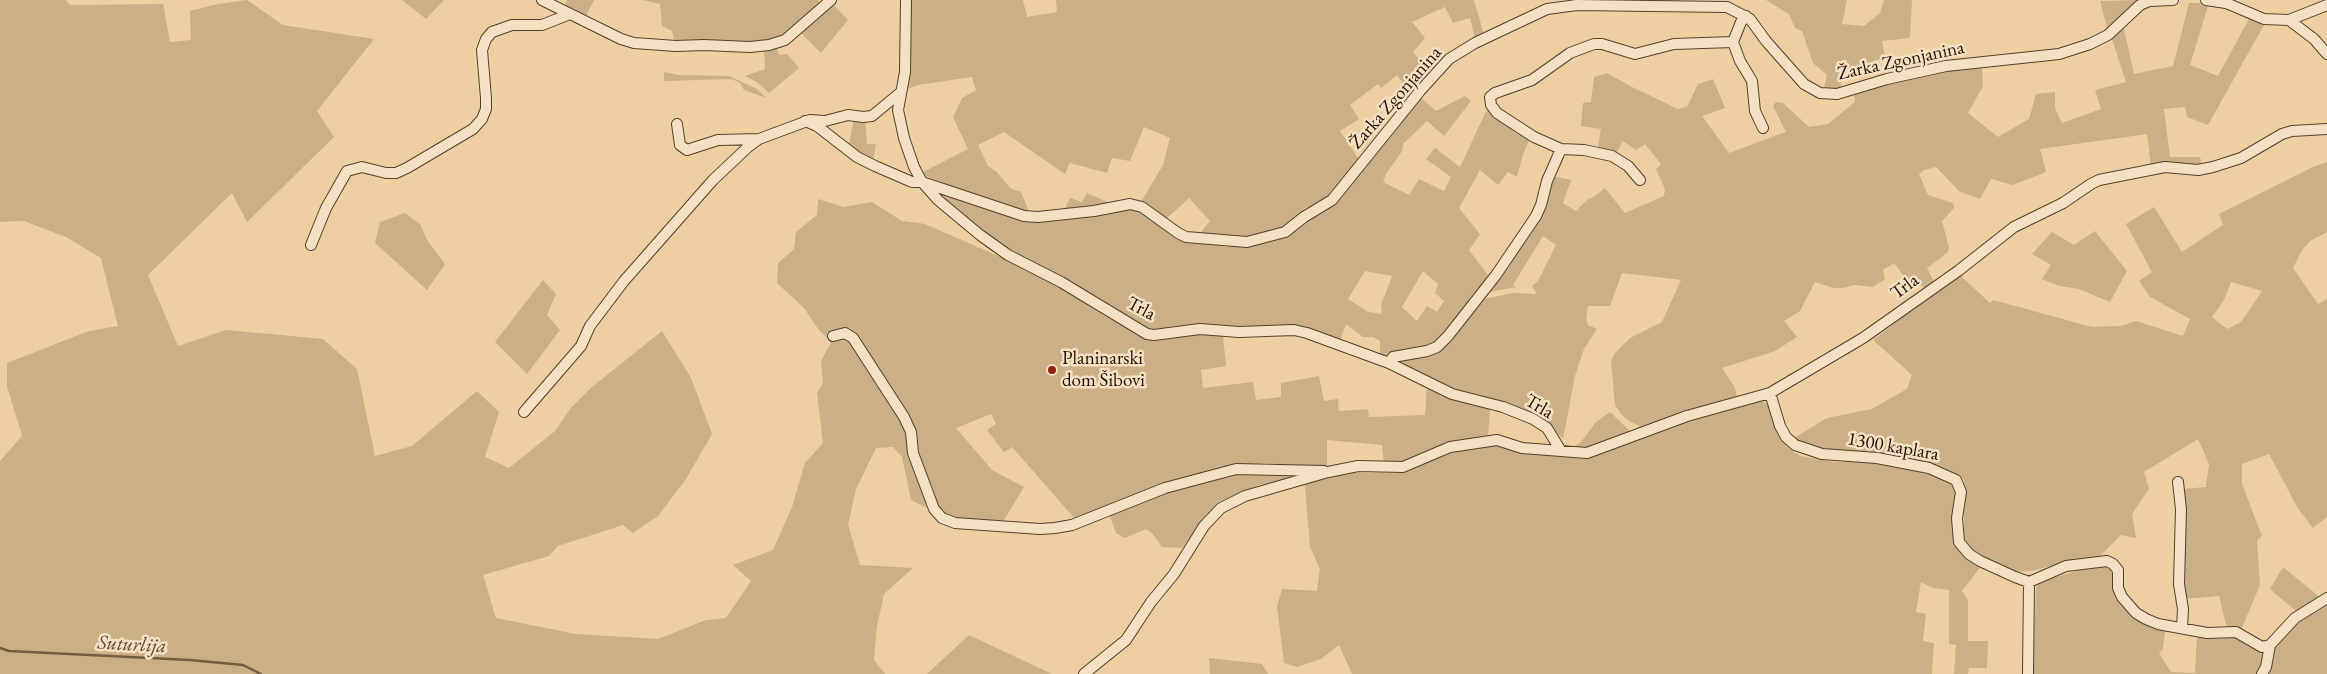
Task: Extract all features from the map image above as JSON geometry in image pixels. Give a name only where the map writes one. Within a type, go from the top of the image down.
[{"type":"street","points":[[542,0],[634,43],[676,46],[750,47],[769,45],[785,40],[831,0]]},
{"type":"street","name":"Trla","points":[[906,0],[907,43],[905,72],[898,110],[904,138],[914,167],[929,192],[954,215],[1008,255],[1061,282],[1147,334],[1154,335],[1189,329],[1239,332],[1294,330],[1389,363],[1452,394],[1503,407],[1533,419],[1547,428],[1561,451],[1587,453],[1687,416],[1770,393],[1862,338],[1958,271],[2014,228],[2063,204],[2091,184],[2165,167],[2198,170],[2213,167],[2240,158],[2287,133],[2327,128]]},
{"type":"street","points":[[1725,0],[1736,10]]},
{"type":"street","name":"Žarka Zgonjanina","points":[[805,121],[822,129],[866,162],[912,182],[922,182],[1024,216],[1038,217],[1094,211],[1130,204],[1142,207],[1173,230],[1186,237],[1239,242],[1253,241],[1285,232],[1304,216],[1332,200],[1443,65],[1474,43],[1516,22],[1548,9],[1577,5],[1716,5],[1736,10],[1746,16],[1804,84],[1820,93],[1837,94],[1887,79],[1946,66],[2059,54],[2104,37],[2131,12],[2148,0],[2173,0]]},
{"type":"street","points":[[2206,0],[2226,2],[2264,19],[2289,20],[2327,5]]},
{"type":"street","points":[[311,246],[326,208],[347,172],[362,167],[386,173],[396,173],[473,129],[482,119],[486,109],[486,98],[482,50],[486,39],[492,32],[512,25],[542,25],[570,14]]},
{"type":"street","points":[[1746,16],[1741,22],[1733,42],[1740,61],[1752,81],[1755,111],[1763,128]]},
{"type":"street","points":[[2289,20],[2320,44],[2327,54]]},
{"type":"street","points":[[1640,180],[1628,166],[1612,156],[1584,150],[1561,149],[1514,126],[1493,108],[1490,97],[1495,93],[1532,80],[1570,53],[1594,44],[1602,44],[1635,54],[1674,44],[1733,42]]},
{"type":"street","points":[[524,412],[581,346],[590,326],[624,281],[713,180],[748,146],[759,139],[805,121],[815,119],[825,121],[848,116],[872,116],[901,92]]},
{"type":"street","points":[[677,124],[680,145],[687,150],[718,140],[759,139]]},
{"type":"street","points":[[1389,363],[1393,357],[1427,351],[1437,347],[1448,336],[1496,275],[1536,216],[1561,149]]},
{"type":"street","points":[[832,336],[845,333],[854,338],[904,417],[911,432],[913,453],[934,509],[942,518],[955,523],[1040,529],[1055,528],[1072,525],[1165,488],[1236,469],[1320,470],[1328,472]]},
{"type":"street","name":"1300 kaplara","points":[[1770,393],[1780,426],[1786,437],[1795,445],[1822,454],[1877,458],[1929,468],[1956,480],[1961,492],[1957,536],[1963,547],[1969,554],[1987,564],[2029,582]]},
{"type":"street","points":[[1084,674],[1126,640],[1151,602],[1174,574],[1204,526],[1220,508],[1245,496],[1328,472],[1358,466],[1403,467],[1450,447],[1497,440],[1522,448],[1561,451]]},
{"type":"street","points":[[2178,482],[2181,510],[2179,584],[2183,609],[2182,628]]},
{"type":"street","points":[[2028,674],[2029,582],[2066,566],[2107,561],[2116,566],[2120,593],[2136,613],[2158,624],[2215,634],[2236,632],[2262,647],[2270,645]]},
{"type":"street","points":[[2262,674],[2266,667],[2270,645],[2295,618],[2327,598]]},
{"type":"shaded area","points":[[0,0],[66,0],[70,5],[163,4],[170,42],[191,40],[190,11],[218,4],[247,0],[283,25],[374,39],[317,111],[334,137],[247,222],[232,193],[148,275],[178,346],[226,330],[323,339],[357,369],[375,456],[412,446],[477,391],[499,412],[485,457],[509,468],[555,431],[570,409],[592,387],[662,331],[691,378],[712,434],[686,479],[658,516],[633,533],[623,525],[558,546],[549,556],[483,575],[496,618],[576,634],[658,639],[706,620],[726,618],[751,581],[733,565],[773,550],[792,507],[805,463],[823,443],[817,393],[823,383],[821,361],[831,342],[819,330],[804,308],[777,283],[778,263],[794,249],[796,232],[817,215],[818,199],[844,207],[872,202],[902,221],[925,224],[1012,262],[1066,290],[1101,314],[1146,339],[1193,333],[1223,336],[1226,366],[1201,370],[1203,388],[1253,382],[1256,400],[1281,397],[1281,383],[1319,376],[1324,401],[1338,399],[1339,411],[1368,409],[1369,417],[1425,415],[1427,386],[1462,402],[1490,408],[1488,438],[1410,461],[1384,464],[1382,445],[1327,440],[1327,466],[1262,463],[1235,466],[1111,504],[1075,519],[1012,447],[1004,452],[987,430],[996,424],[991,414],[956,428],[992,470],[1024,487],[1004,520],[951,520],[911,500],[902,457],[893,447],[876,448],[856,489],[848,525],[860,565],[913,568],[884,594],[877,626],[874,660],[885,674],[0,674],[0,461],[22,436],[7,386],[7,363],[89,331],[118,326],[101,258],[66,237],[24,221],[0,222]]},
{"type":"shaded area","points":[[402,0],[444,0],[426,19]]},
{"type":"shaded area","points":[[567,0],[594,0],[586,16],[564,6]]},
{"type":"shaded area","points":[[643,0],[818,0],[821,4],[783,35],[775,38],[751,43],[723,41],[675,43],[672,31],[662,26],[660,4]]},
{"type":"shaded area","points":[[911,0],[1023,0],[1027,17],[1057,12],[1056,0],[1474,0],[1484,35],[1475,39],[1470,18],[1453,23],[1445,7],[1412,22],[1425,38],[1413,52],[1431,74],[1412,96],[1397,75],[1381,88],[1378,84],[1350,105],[1359,119],[1340,131],[1360,161],[1330,197],[1306,208],[1283,228],[1257,237],[1197,237],[1210,221],[1189,198],[1165,220],[1141,202],[1163,165],[1170,138],[1144,127],[1130,161],[1112,158],[1107,173],[1070,163],[1065,174],[1004,132],[978,145],[988,166],[997,172],[1010,188],[1021,192],[1029,212],[1020,212],[926,176],[923,172],[968,149],[953,117],[962,98],[976,90],[972,77],[918,85],[905,90]]},
{"type":"shaded area","points":[[1766,0],[1847,0],[1842,24],[1864,26],[1880,13],[1884,0],[1912,0],[1910,38],[1882,41],[1885,57],[1838,75],[1843,90],[1824,88],[1827,75],[1813,63],[1802,31],[1795,28],[1789,14]]},
{"type":"shaded area","points":[[2140,0],[2140,2],[2131,6],[2108,31],[2100,1]]},
{"type":"shaded area","points":[[2189,3],[2209,3],[2190,65],[2218,76],[2250,17],[2265,23],[2208,125],[2187,117],[2185,107],[2164,109],[2170,157],[2200,157],[2202,166],[2151,166],[2147,134],[2040,149],[2046,172],[2013,185],[1991,179],[1980,199],[1959,191],[1936,167],[1924,170],[1919,174],[1928,195],[1953,203],[1954,208],[1942,221],[1949,248],[1948,252],[1927,268],[1934,282],[1925,287],[1909,283],[1894,263],[1883,270],[1885,279],[1873,287],[1854,285],[1833,288],[1815,282],[1800,311],[1784,321],[1797,337],[1775,351],[1722,368],[1735,388],[1737,397],[1663,419],[1643,428],[1629,421],[1621,414],[1615,405],[1611,361],[1615,353],[1630,338],[1662,322],[1681,280],[1622,273],[1610,306],[1588,306],[1586,318],[1588,325],[1597,329],[1584,349],[1575,376],[1563,439],[1540,416],[1504,402],[1453,391],[1442,383],[1397,363],[1397,359],[1432,354],[1479,302],[1485,299],[1513,293],[1537,294],[1532,286],[1538,281],[1556,245],[1543,236],[1513,285],[1516,287],[1489,292],[1553,176],[1571,180],[1563,203],[1576,211],[1589,198],[1591,199],[1605,188],[1625,213],[1664,196],[1665,189],[1656,169],[1661,164],[1645,144],[1636,150],[1623,141],[1616,154],[1598,147],[1601,129],[1581,126],[1583,103],[1591,102],[1594,77],[1607,73],[1678,109],[1687,107],[1698,84],[1713,79],[1725,108],[1702,116],[1729,153],[1786,132],[1773,106],[1776,102],[1783,103],[1809,127],[1828,124],[1855,102],[1854,94],[1891,81],[1950,69],[1982,66],[1983,86],[1968,113],[1998,137],[2029,119],[2036,94],[2055,92],[2055,108],[2062,123],[2101,109],[2095,90],[2126,82],[2112,39],[2123,25],[2134,74],[2173,66]]},
{"type":"shaded area","points":[[833,4],[848,20],[821,53],[801,33]]},
{"type":"shaded area","points":[[776,48],[780,55],[787,54],[799,68],[769,93],[757,82],[745,76],[765,69],[764,51]]},
{"type":"shaded area","points":[[664,72],[679,75],[729,76],[757,89],[766,98],[744,90],[740,83],[732,79],[664,81]]},
{"type":"shaded area","points":[[1465,96],[1471,101],[1444,136],[1427,121],[1403,144],[1402,151],[1386,174],[1383,182],[1409,195],[1419,179],[1444,191],[1451,177],[1426,159],[1435,148],[1460,167],[1488,107],[1516,133],[1530,139],[1523,154],[1517,177],[1508,172],[1498,185],[1480,170],[1459,208],[1480,234],[1469,250],[1488,275],[1472,300],[1437,341],[1429,346],[1387,357],[1380,355],[1380,341],[1373,337],[1363,337],[1346,324],[1339,343],[1324,334],[1298,325],[1255,328],[1190,325],[1150,330],[1012,252],[936,195],[939,190],[1022,221],[1101,215],[1127,208],[1141,211],[1180,238],[1226,247],[1247,246],[1285,237],[1304,222],[1333,205],[1398,128],[1420,97],[1436,111]],"holes":[[[1365,271],[1392,276],[1381,305],[1382,314],[1368,312],[1348,299]],[[1423,271],[1438,284],[1435,293],[1444,301],[1437,312],[1427,306],[1417,321],[1402,307]]]},
{"type":"shaded area","points":[[854,119],[865,121],[867,144],[876,144],[873,162],[849,145]]},
{"type":"shaded area","points":[[2327,162],[2327,232],[2310,241],[2302,250],[2293,268],[2318,304],[2327,299],[2327,517],[2313,528],[2297,507],[2269,454],[2242,464],[2242,484],[2262,536],[2257,540],[2260,585],[2241,630],[2227,629],[2219,596],[2185,599],[2181,581],[2183,489],[2206,487],[2209,464],[2198,439],[2144,472],[2149,489],[2132,514],[2136,538],[2121,535],[2099,557],[2073,560],[2032,571],[2015,572],[1973,552],[1964,540],[1964,481],[1960,475],[1921,461],[1822,448],[1801,443],[1794,438],[1827,418],[1872,409],[1907,389],[1912,375],[1873,340],[1918,303],[1961,276],[1990,303],[1993,300],[2092,327],[2121,326],[2136,321],[2183,336],[2190,319],[2150,297],[2139,281],[2152,272],[2126,224],[2154,207],[2182,252],[2223,225],[2219,214],[2313,167]],"holes":[[[2231,282],[2262,291],[2241,322],[2227,329],[2212,317],[2224,300]]]},
{"type":"shaded area","points":[[1087,193],[1112,204],[1064,211],[1070,198],[1082,202]]},
{"type":"shaded area","points":[[405,213],[420,224],[427,240],[445,264],[427,290],[375,243],[380,222]]},
{"type":"shaded area","points":[[2095,231],[2127,271],[2110,302],[2079,289],[2059,286],[2042,279],[2051,265],[2032,254],[2052,232],[2074,245]]},
{"type":"shaded area","points":[[543,280],[556,294],[547,315],[560,330],[527,374],[495,342]]},
{"type":"shaded area","points":[[1762,401],[1770,405],[1776,429],[1783,442],[1789,449],[1800,456],[1834,462],[1860,461],[1928,473],[1947,480],[1953,485],[1956,492],[1955,537],[1982,565],[1962,591],[1968,600],[1968,641],[1988,641],[1987,668],[1969,668],[1968,674],[1954,674],[1956,645],[1949,644],[1949,590],[1933,588],[1921,582],[1916,612],[1926,614],[1923,641],[1934,643],[1932,674],[1352,674],[1339,645],[1321,659],[1297,667],[1284,663],[1277,606],[1282,589],[1317,591],[1320,569],[1310,547],[1305,485],[1332,473],[1396,473],[1444,454],[1495,442],[1516,449],[1585,459],[1658,431],[1738,406]]},
{"type":"shaded area","points":[[1610,412],[1632,433],[1584,449],[1571,448],[1581,442],[1596,422]]},
{"type":"shaded area","points":[[1254,471],[1293,475],[1293,479],[1258,485],[1218,502],[1182,548],[1162,547],[1152,533],[1146,529],[1125,538],[1116,533],[1109,514],[1171,491],[1231,474]]},
{"type":"shaded area","points":[[2106,565],[2111,567],[2116,599],[2148,625],[2165,631],[2163,649],[2159,653],[2171,672],[2195,673],[2197,634],[2234,635],[2265,652],[2259,674],[2033,674],[2036,587],[2040,582],[2092,566]]},
{"type":"shaded area","points":[[2283,567],[2321,598],[2297,612],[2270,589]]},
{"type":"shaded area","points":[[2327,603],[2327,674],[2266,674],[2275,646],[2296,625]]},
{"type":"shaded area","points":[[969,635],[1052,674],[927,674]]},
{"type":"shaded area","points":[[1209,658],[1262,664],[1268,674],[1210,674]]},
{"type":"waterway","name":"Suturlija","points":[[0,648],[9,651],[190,660],[243,665],[261,674]]},
{"type":"place","name":"Planinarski dom Šibovi","points":[[1052,370]]}]
